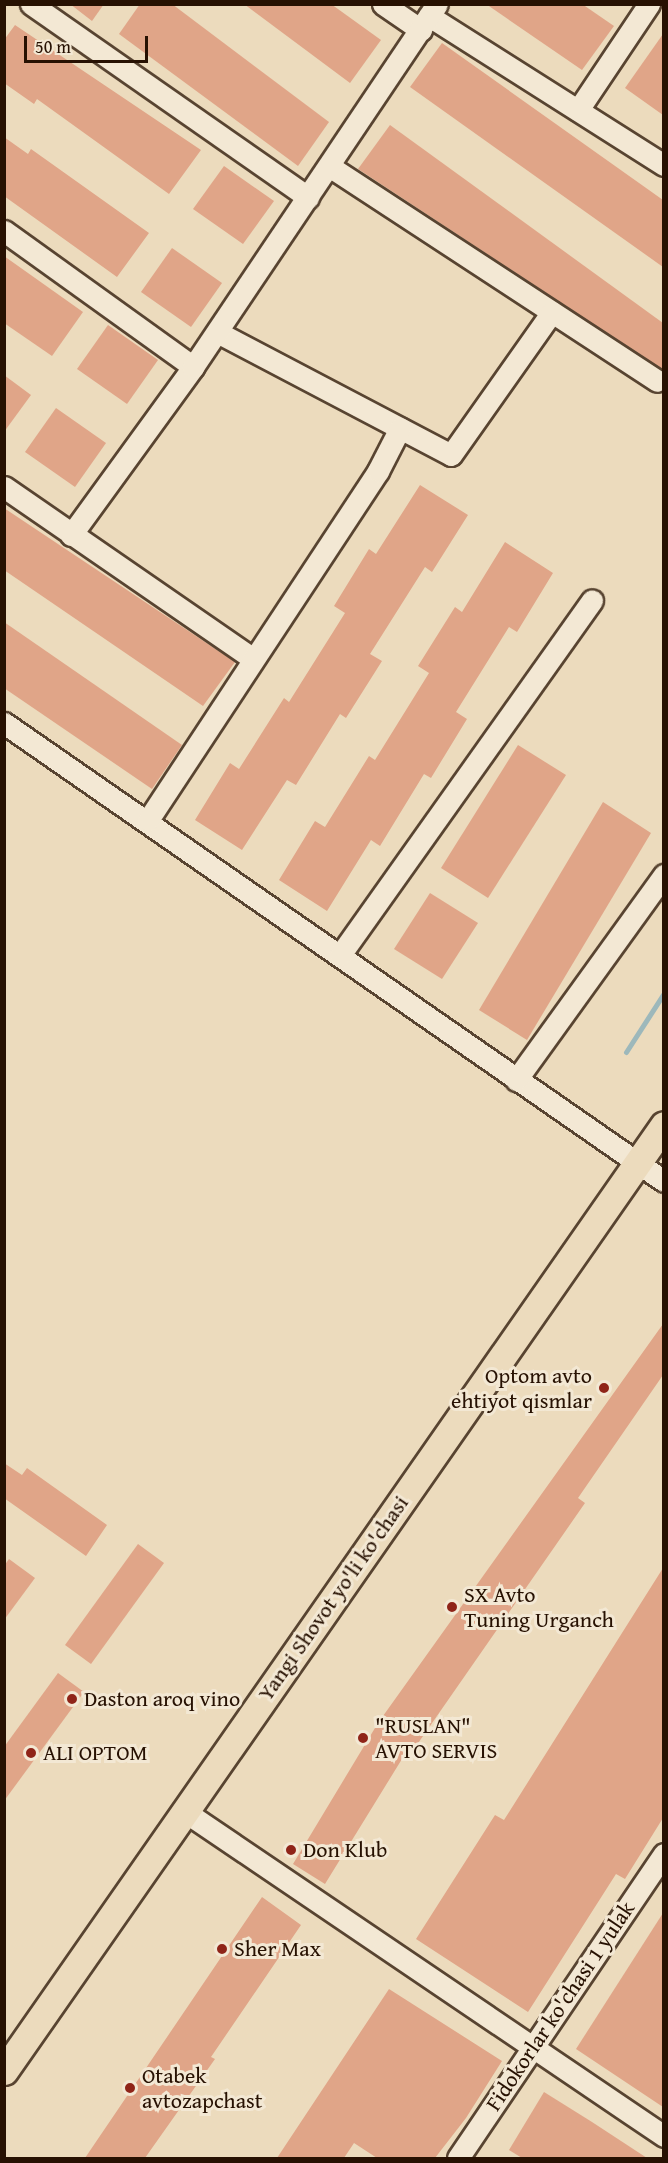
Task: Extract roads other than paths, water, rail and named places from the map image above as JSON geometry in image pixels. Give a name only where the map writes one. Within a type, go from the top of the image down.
[{"type":"main road","name":"Yangi Shovot yo'li ko'chasi","points":[[4,2071],[663,1125]]},
{"type":"street","points":[[31,4],[308,197]]},
{"type":"street","points":[[383,4],[429,17],[663,165]]},
{"type":"street","points":[[578,110],[648,4]]},
{"type":"street","points":[[71,535],[194,367],[429,17]]},
{"type":"street","points":[[329,166],[657,381]]},
{"type":"street","points":[[4,231],[194,367]]},
{"type":"street","points":[[218,332],[452,455],[552,312]]},
{"type":"street","points":[[148,820],[252,658],[378,471],[400,428]]},
{"type":"street","points":[[4,487],[252,658]]},
{"type":"street","points":[[340,956],[592,600]]},
{"type":"street","points":[[4,723],[148,820],[637,1165],[663,1181]]},
{"type":"street","points":[[516,1080],[663,875]]},
{"type":"street","points":[[184,1811],[529,2049],[663,2136]]},
{"type":"street","name":"Fidokorlar ko'chasi 1 yulak","points":[[458,2158],[529,2049],[663,1854]]},
{"type":"waterway","points":[[626,1052],[664,993]]},
{"type":"place","name":"Optom avto ehtiyot qismlar","points":[[604,1388]]},
{"type":"place","name":"SX Avto Tuning Urganch","points":[[452,1607]]},
{"type":"place","name":"Daston aroq vino","points":[[72,1699]]},
{"type":"place","name":"\"RUSLAN\" AVTO SERVIS","points":[[363,1738]]},
{"type":"place","name":"ALI OPTOM","points":[[31,1753]]},
{"type":"place","name":"Don Klub","points":[[291,1850]]},
{"type":"place","name":"Sher Max","points":[[222,1949]]},
{"type":"place","name":"Otabek avtozapchast","points":[[130,2088]]}]
